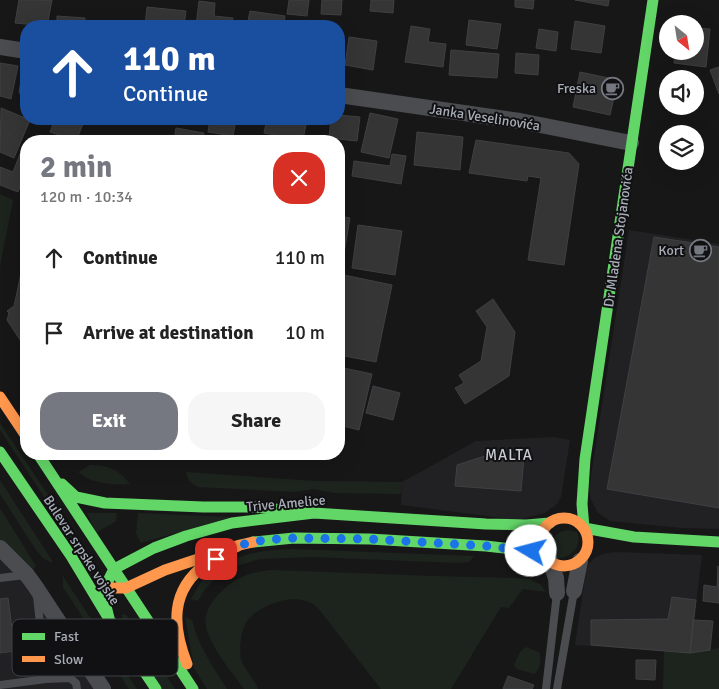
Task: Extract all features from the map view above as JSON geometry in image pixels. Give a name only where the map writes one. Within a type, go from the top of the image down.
[{"type":"main road","name":"Dr Mladena Stojanovića","points":[[584,528],[584,474],[653,0]]},
{"type":"main road","points":[[0,397],[20,427]]},
{"type":"main road","name":"Bulevar srpske vojske","points":[[0,452],[80,570],[109,618]]},
{"type":"main road","name":"Bulevar srpske vojske","points":[[42,460],[147,619]]},
{"type":"main road","points":[[53,474],[76,497],[86,500],[131,505],[254,507],[314,513]]},
{"type":"main road","name":"Dr Mladena Stojanovića","points":[[563,518],[573,505],[584,474]]},
{"type":"main road","name":"Trive Amelice","points":[[114,569],[154,548],[232,523],[314,513],[476,524],[526,525],[550,523]]},
{"type":"main road","points":[[550,562],[544,555],[540,544],[542,532],[550,523],[563,518],[576,521],[584,528],[588,537],[584,556],[580,561]]},
{"type":"main road","points":[[584,528],[651,539],[719,542]]},
{"type":"main road","points":[[80,570],[92,581],[105,588],[126,588],[165,570],[240,545],[264,540],[294,538],[379,539],[520,549],[539,554],[550,562],[565,566],[573,565],[598,550]]},
{"type":"main road","points":[[613,544],[651,539]]},
{"type":"main road","points":[[175,619],[176,606],[190,581],[204,565],[240,545]]},
{"type":"main road","points":[[109,618],[104,598],[105,588],[114,569]]},
{"type":"main road","points":[[178,642],[198,689]]},
{"type":"main road","name":"Bulevar srpske vojske","points":[[178,666],[193,689]]},
{"type":"main road","name":"Bulevar srpske vojske","points":[[147,676],[156,689]]},
{"type":"street","points":[[0,47],[20,50]]},
{"type":"street","name":"Janka Veselinovića","points":[[345,96],[520,121],[631,143]]},
{"type":"street","points":[[0,548],[31,580],[57,619]]},
{"type":"street","points":[[574,591],[580,561]]},
{"type":"street","points":[[550,562],[556,578],[557,593]]},
{"type":"street","points":[[94,676],[103,689]]},
{"type":"lane","points":[[0,578],[31,580],[37,619]]},
{"type":"lane","points":[[557,689],[574,591]]},
{"type":"lane","points":[[546,689],[557,593]]},
{"type":"lane","points":[[0,685],[46,678],[70,678],[76,683],[76,689]]},
{"type":"shaded area","points":[[0,194],[13,200],[0,266]]},
{"type":"shaded area","points":[[629,230],[719,244],[719,529],[681,528],[610,521],[598,513],[591,500],[589,489]]},
{"type":"shaded area","points":[[0,423],[20,453],[20,460],[25,460],[81,544],[77,547],[0,430]]},
{"type":"shaded area","points":[[554,437],[570,440],[561,497],[557,504],[545,513],[518,520],[401,505],[402,482],[476,441]]},
{"type":"shaded area","points":[[90,465],[113,469],[130,484],[110,484],[96,481],[78,472]]},
{"type":"shaded area","points":[[186,472],[316,481],[402,482],[401,494],[334,493],[313,489],[295,492],[198,487],[189,481]]},
{"type":"shaded area","points":[[0,480],[53,562],[43,558],[36,550],[0,494]]},
{"type":"shaded area","points":[[0,508],[36,566],[32,570],[0,542]]},
{"type":"shaded area","points":[[87,513],[117,513],[116,521],[96,533]]},
{"type":"shaded area","points":[[138,513],[232,517],[141,543],[136,533]]},
{"type":"shaded area","points":[[568,530],[577,532],[579,542],[572,553],[558,558],[550,551],[551,543],[557,534]]},
{"type":"shaded area","points":[[293,549],[474,556],[469,562],[458,563],[313,557],[260,559],[230,568],[219,575],[205,589],[198,601],[191,599],[206,576],[226,563],[258,552]]},
{"type":"shaded area","points":[[616,552],[702,555],[690,653],[575,645],[586,571],[589,563],[596,557]]},
{"type":"shaded area","points":[[0,553],[30,585],[52,619],[12,619],[12,676],[88,676],[96,689],[0,689]]},
{"type":"shaded area","points":[[271,570],[530,579],[541,585],[546,592],[523,589],[509,608],[501,607],[451,689],[381,689],[314,605],[297,599],[278,602],[260,609],[247,621],[243,629],[240,650],[241,659],[258,689],[244,689],[213,644],[208,634],[206,616],[213,601],[231,583],[249,574]]},
{"type":"shaded area","points":[[63,576],[91,619],[84,619],[63,587]]},
{"type":"shaded area","points":[[125,614],[129,619],[123,619],[121,615]]},
{"type":"shaded area","points":[[185,617],[192,620],[202,647],[227,689],[207,689],[194,668]]},
{"type":"shaded area","points":[[526,647],[539,652],[540,655],[539,667],[534,674],[517,669],[514,665],[520,652]]},
{"type":"shaded area","points":[[719,648],[719,689],[663,689],[664,651],[690,653]]},
{"type":"shaded area","points":[[121,676],[128,676],[137,689],[129,689]]},
{"type":"shaded area","points":[[153,676],[166,676],[175,689],[160,689]]},
{"type":"building","points":[[19,0],[52,0],[48,20],[20,20],[20,23],[15,23]]},
{"type":"building","points":[[289,0],[309,0],[307,16],[287,14]]},
{"type":"building","points":[[322,0],[342,0],[341,15],[321,14]]},
{"type":"building","points":[[371,0],[394,0],[393,13],[370,11]]},
{"type":"building","points":[[515,0],[534,0],[533,9],[515,7]]},
{"type":"building","points":[[575,0],[609,0],[608,6]]},
{"type":"building","points":[[199,1],[215,3],[214,16],[233,18],[233,20],[197,20]]},
{"type":"building","points":[[147,7],[186,11],[185,20],[146,20]]},
{"type":"building","points":[[250,11],[285,16],[284,20],[248,20]]},
{"type":"building","points":[[57,16],[85,18],[85,20],[57,20]]},
{"type":"building","points":[[469,20],[501,24],[497,49],[466,45]]},
{"type":"building","points":[[575,21],[605,26],[601,53],[571,49]]},
{"type":"building","points":[[411,26],[430,29],[428,42],[446,44],[443,67],[405,62]]},
{"type":"building","points":[[539,29],[558,32],[556,51],[536,48]]},
{"type":"building","points":[[704,29],[710,29],[706,67],[674,63],[674,60],[704,60]]},
{"type":"building","points":[[349,37],[377,41],[373,70],[345,65]]},
{"type":"building","points":[[451,50],[499,54],[497,78],[449,75]]},
{"type":"building","points":[[516,53],[539,55],[538,75],[515,73]]},
{"type":"building","points":[[0,63],[18,66],[11,99],[0,96]]},
{"type":"building","points":[[719,67],[719,94],[710,70]]},
{"type":"building","points":[[580,72],[618,80],[610,115],[573,107]]},
{"type":"building","points":[[1,108],[20,116],[20,125],[28,125],[24,135],[20,135],[20,144],[14,158],[0,152]]},
{"type":"building","points":[[370,113],[398,119],[389,158],[361,152]]},
{"type":"building","points":[[345,116],[360,117],[357,141],[345,140],[345,135],[329,135],[330,125],[345,125]]},
{"type":"building","points":[[53,125],[83,125],[78,135],[59,135],[50,132]]},
{"type":"building","points":[[209,125],[235,125],[233,135],[208,132]]},
{"type":"building","points":[[266,125],[306,125],[304,135],[264,133]]},
{"type":"building","points":[[176,128],[204,133],[204,135],[175,135]]},
{"type":"building","points":[[417,132],[463,137],[460,170],[414,165]]},
{"type":"building","points":[[476,140],[569,153],[579,164],[564,265],[528,260],[541,178],[528,176],[527,181],[469,173]]},
{"type":"building","points":[[20,154],[20,187],[18,192],[0,185],[0,167],[13,172]]},
{"type":"building","points":[[392,154],[406,156],[401,184],[352,176],[354,161],[390,166]]},
{"type":"building","points":[[345,217],[350,218],[345,247]]},
{"type":"building","points":[[358,225],[402,231],[395,275],[352,268]]},
{"type":"building","points":[[654,237],[719,247],[719,508],[607,489]]},
{"type":"building","points":[[345,275],[392,285],[376,362],[345,356]]},
{"type":"building","points":[[20,278],[20,340],[7,320],[9,313],[7,311],[14,306]]},
{"type":"building","points":[[493,299],[515,332],[509,376],[465,404],[455,388],[464,383],[459,375],[481,361],[487,327],[476,311]]},
{"type":"building","points":[[345,368],[372,374],[359,430],[345,426]]},
{"type":"building","points":[[373,386],[400,393],[393,420],[366,413]]},
{"type":"building","points":[[491,454],[524,457],[521,491],[455,486],[457,465]]},
{"type":"building","points":[[718,566],[719,603],[703,601],[704,585],[717,587]]},
{"type":"building","points":[[672,597],[696,600],[690,653],[591,645],[591,620],[668,619]]},
{"type":"building","points":[[8,598],[12,628],[12,651],[0,653],[0,599]]},
{"type":"building","points":[[693,620],[713,621],[710,650],[690,653]]},
{"type":"building","points":[[636,660],[656,660],[655,680],[636,679]]},
{"type":"building","points":[[508,676],[534,685],[532,689],[503,689]]},
{"type":"traffic: fast","points":[[653,0],[585,459],[582,504],[584,528],[634,537],[719,542]]},
{"type":"traffic: fast","points":[[0,452],[71,556],[109,619]]},
{"type":"traffic: fast","points":[[42,460],[147,619]]},
{"type":"traffic: fast","points":[[62,484],[76,497],[105,503],[254,507],[314,513]]},
{"type":"traffic: fast","points":[[109,618],[104,598],[105,587],[114,569],[154,548],[186,536],[232,523],[314,513],[486,524],[526,525],[550,523]]},
{"type":"traffic: fast","points":[[253,542],[294,538],[370,539],[486,546],[531,551],[550,561]]},
{"type":"traffic: fast","points":[[178,666],[193,689]]},
{"type":"traffic: fast","points":[[147,676],[156,689]]},
{"type":"traffic: slow","points":[[0,397],[20,427]]},
{"type":"traffic: slow","points":[[564,518],[573,520],[581,525],[586,533],[588,542],[586,551],[581,559],[573,564],[564,566],[555,564],[547,559],[542,551],[540,542],[542,533],[547,525],[555,520],[564,518]]},
{"type":"traffic: slow","points":[[108,588],[126,588],[165,570],[253,542]]},
{"type":"traffic: slow","points":[[177,619],[180,597],[194,574],[214,558],[240,545]]},
{"type":"traffic: slow","points":[[178,630],[187,664]]},
{"type":"place","name":"Freska","points":[[612,88]]},
{"type":"place","name":"Kort","points":[[700,250]]},
{"type":"district","name":"MALTA","points":[[509,455]]},
{"type":"route","points":[[216,559],[240,545],[264,540],[294,538],[370,539],[486,546],[531,551]]}]
